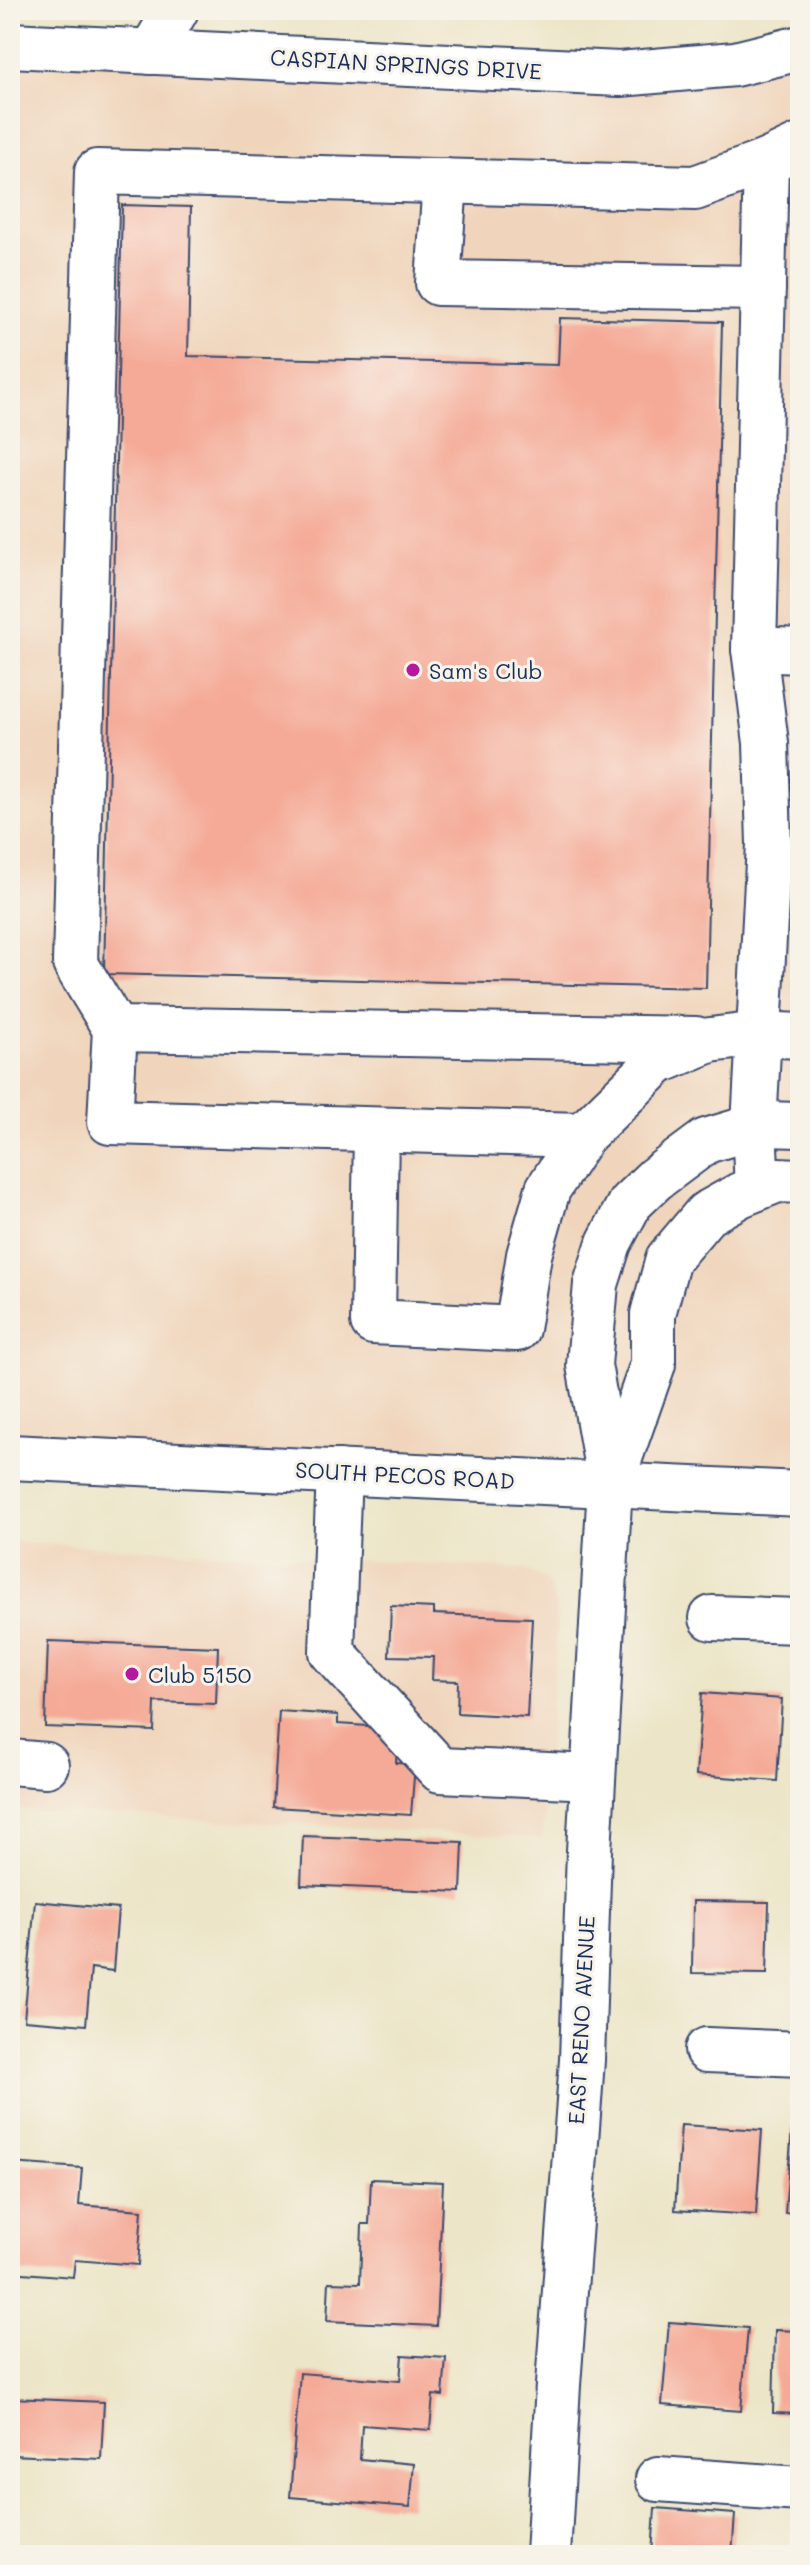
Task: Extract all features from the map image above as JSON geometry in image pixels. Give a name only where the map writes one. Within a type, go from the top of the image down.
[{"type":"street","points":[[151,52],[176,10]]},
{"type":"street","name":"CASPIAN SPRINGS DRIVE","points":[[10,45],[620,74],[735,64],[800,48]]},
{"type":"street","points":[[583,1135],[110,1122],[115,1029],[75,963],[97,172],[695,188],[783,154],[763,288],[754,649],[766,743],[779,1035],[754,1126],[757,1188]]},
{"type":"street","points":[[445,181],[438,283],[763,288]]},
{"type":"street","points":[[754,649],[800,651]]},
{"type":"street","points":[[115,1029],[710,1040],[779,1035]]},
{"type":"street","points":[[376,1130],[373,1322],[517,1329],[529,1255],[548,1189],[583,1135],[658,1062],[710,1040]]},
{"type":"street","points":[[610,1485],[589,1365],[596,1284],[609,1243],[630,1203],[655,1179],[706,1141],[763,1124],[800,1125]]},
{"type":"street","points":[[610,1485],[653,1364],[653,1314],[668,1259],[706,1214],[740,1195],[777,1180],[800,1181]]},
{"type":"street","name":"SOUTH PECOS ROAD","points":[[10,1457],[800,1494]]},
{"type":"street","points":[[339,1472],[332,1652],[440,1770],[593,1777]]},
{"type":"street","name":"EAST RENO AVENUE","points":[[548,2555],[582,2060],[593,1777],[610,1485]]},
{"type":"street","points":[[712,1618],[800,1621]]},
{"type":"street","points":[[707,2050],[800,2054]]},
{"type":"street","points":[[658,2479],[800,2489]]},
{"type":"shaded area","points":[[10,45],[620,74],[800,48],[800,1503],[10,1455]]},
{"type":"shaded area","points":[[10,1542],[523,1569],[546,1579],[557,1606],[557,1626],[543,1838],[10,1809]]},
{"type":"building","name":"Sam's Club","points":[[122,205],[191,207],[188,356],[558,365],[560,318],[722,322],[706,988],[104,974]]},
{"type":"building","points":[[391,1606],[434,1608],[434,1614],[532,1618],[527,1717],[457,1713],[458,1681],[432,1680],[433,1657],[389,1656]]},
{"type":"building","name":"Club 5150","points":[[48,1641],[218,1647],[216,1704],[155,1702],[154,1731],[45,1727]]},
{"type":"building","points":[[702,1693],[782,1699],[777,1781],[696,1775]]},
{"type":"building","points":[[279,1711],[338,1715],[338,1724],[398,1728],[396,1763],[415,1764],[411,1815],[273,1807]]},
{"type":"building","points":[[303,1836],[463,1842],[461,1892],[301,1885]]},
{"type":"building","points":[[35,1901],[118,1909],[113,1971],[91,1968],[86,2025],[24,2020]]},
{"type":"building","points":[[693,1901],[769,1902],[767,1974],[692,1973]]},
{"type":"building","points":[[681,2125],[762,2130],[756,2215],[675,2210]]},
{"type":"building","points":[[792,2129],[800,2130],[800,2215],[785,2213]]},
{"type":"building","points":[[10,2163],[82,2168],[79,2205],[142,2210],[138,2265],[75,2260],[73,2277],[10,2272]]},
{"type":"building","points":[[371,2179],[443,2182],[436,2326],[327,2321],[329,2282],[360,2283],[362,2224],[369,2224]]},
{"type":"building","points":[[669,2322],[748,2328],[741,2411],[662,2405]]},
{"type":"building","points":[[775,2330],[800,2331],[800,2414],[773,2413]]},
{"type":"building","points":[[402,2355],[446,2358],[443,2396],[433,2395],[430,2430],[362,2425],[360,2459],[414,2464],[410,2507],[290,2497],[300,2373],[400,2381]]},
{"type":"building","points":[[10,2398],[104,2402],[101,2459],[10,2455]]},
{"type":"building","points":[[655,2508],[735,2514],[732,2555],[652,2555]]},
{"type":"place","name":"Sam's Club","points":[[413,670]]},
{"type":"place","name":"Club 5150","points":[[132,1674]]}]
